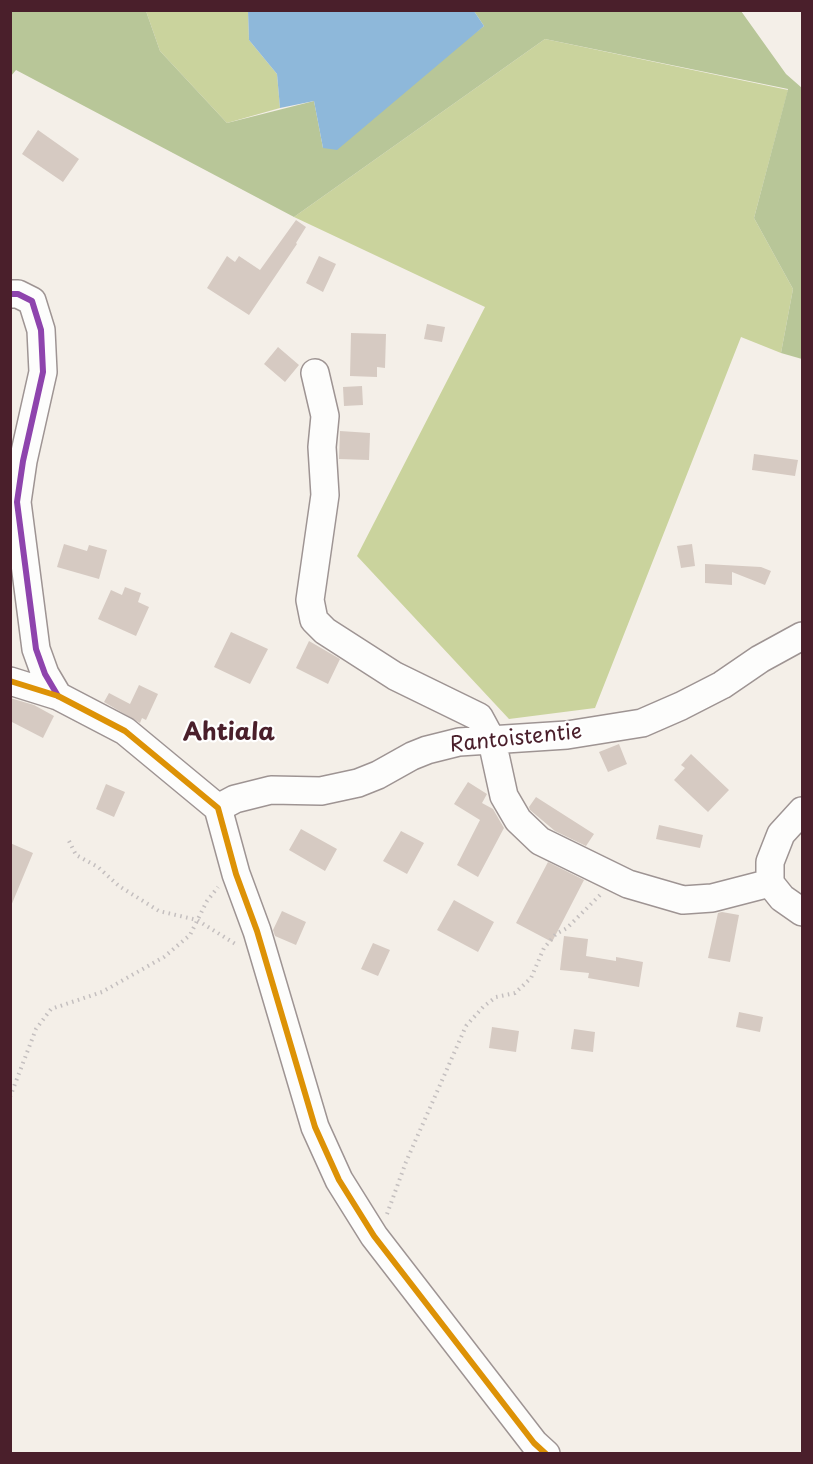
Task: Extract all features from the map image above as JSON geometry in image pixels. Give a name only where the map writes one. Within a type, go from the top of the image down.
[{"type":"street","points":[[10,294],[18,294],[32,301],[41,330],[43,372],[23,461],[17,502],[36,649],[45,674],[58,696]]},
{"type":"street","points":[[315,373],[325,416],[322,447],[325,495],[310,600],[314,620],[325,631],[395,676],[479,717],[492,741],[504,796],[518,820],[540,841],[628,884],[683,900],[712,898],[770,883]]},
{"type":"street","name":"Rantoistentie","points":[[218,808],[235,799],[271,790],[321,791],[358,783],[427,750],[459,742],[567,735],[642,723],[722,685],[760,659],[802,636]]},
{"type":"street","points":[[10,676],[36,649]]},
{"type":"street","points":[[10,681],[58,696],[125,731],[218,808],[236,874],[263,952],[315,1127],[339,1180],[374,1236],[534,1443],[546,1454]]},
{"type":"street","points":[[802,811],[782,834],[770,862],[770,883],[782,898],[802,912]]},
{"type":"path","points":[[69,841],[76,855],[98,867],[119,886],[159,911],[197,920],[236,945],[251,951],[263,952]]},
{"type":"path","points":[[10,1096],[36,1029],[51,1010],[102,992],[164,957],[190,935],[207,901],[220,884],[236,874]]},
{"type":"path","points":[[374,1236],[389,1210],[406,1162],[466,1026],[490,1002],[515,993],[531,978],[544,948],[555,934],[567,928],[616,878]]},
{"type":"green space","points":[[11,11],[146,11],[160,51],[227,123],[314,101],[323,148],[484,26],[474,11],[741,11],[786,74],[802,88],[802,359],[781,353],[793,289],[754,218],[788,89],[545,39],[294,217],[16,70],[11,76]]},
{"type":"green space","points":[[146,11],[248,11],[249,40],[277,74],[280,108],[227,123],[160,51]]},
{"type":"green space","points":[[545,39],[788,90],[754,218],[793,289],[781,353],[741,337],[595,708],[509,719],[357,556],[485,307],[294,217]]},
{"type":"water","points":[[248,11],[474,11],[484,26],[337,150],[323,148],[314,101],[280,108],[277,74],[249,40]]},
{"type":"building","points":[[38,130],[79,159],[63,182],[22,154]]},
{"type":"building","points":[[296,220],[306,227],[249,315],[207,288],[227,256],[235,262],[239,256],[260,270]]},
{"type":"building","points":[[319,256],[336,264],[323,292],[306,283]]},
{"type":"building","points":[[427,324],[445,327],[442,342],[424,339]]},
{"type":"building","points":[[351,333],[386,334],[385,368],[377,367],[377,377],[350,376]]},
{"type":"building","points":[[278,347],[299,365],[285,382],[264,364]]},
{"type":"building","points":[[362,386],[363,405],[344,406],[343,387]]},
{"type":"building","points":[[340,431],[370,433],[369,460],[339,459]]},
{"type":"building","points":[[754,454],[798,460],[795,476],[752,470]]},
{"type":"building","points":[[64,544],[87,551],[89,545],[107,550],[99,579],[57,567]]},
{"type":"building","points":[[692,544],[695,566],[681,568],[677,546]]},
{"type":"building","points":[[705,564],[761,567],[771,571],[765,585],[732,572],[732,585],[705,583]]},
{"type":"building","points":[[125,587],[141,593],[138,602],[149,607],[136,636],[98,619],[111,590],[122,595]]},
{"type":"building","points":[[231,632],[268,649],[250,684],[214,667]]},
{"type":"building","points":[[309,641],[340,659],[328,684],[296,668]]},
{"type":"building","points":[[139,685],[158,694],[146,720],[142,718],[140,723],[104,702],[109,693],[130,704]]},
{"type":"building","points":[[10,698],[34,705],[54,716],[43,738],[10,721]]},
{"type":"building","points":[[619,744],[627,764],[608,772],[599,752]]},
{"type":"building","points":[[691,754],[729,790],[708,812],[674,780],[685,768],[681,765]]},
{"type":"building","points":[[468,782],[487,794],[482,803],[493,809],[504,828],[478,877],[457,865],[480,820],[454,804]]},
{"type":"building","points":[[106,784],[125,792],[114,817],[96,809]]},
{"type":"building","points":[[536,797],[594,834],[586,846],[555,831],[530,810],[529,807]]},
{"type":"building","points":[[659,825],[703,835],[700,848],[656,839]]},
{"type":"building","points":[[301,829],[337,849],[325,871],[289,850]]},
{"type":"building","points":[[401,831],[424,843],[407,874],[383,861]]},
{"type":"building","points":[[10,843],[33,853],[11,906],[10,906]]},
{"type":"building","points":[[548,862],[584,880],[552,942],[516,923]]},
{"type":"building","points":[[454,900],[494,922],[478,952],[437,930]]},
{"type":"building","points":[[282,911],[306,922],[296,945],[275,936],[273,930]]},
{"type":"building","points":[[718,913],[739,915],[730,962],[708,958]]},
{"type":"building","points":[[564,936],[588,939],[586,956],[616,961],[616,957],[643,962],[639,987],[588,978],[589,973],[560,970]]},
{"type":"building","points":[[373,943],[390,950],[378,976],[361,969]]},
{"type":"building","points":[[739,1012],[763,1017],[760,1032],[736,1027]]},
{"type":"building","points":[[492,1027],[519,1031],[516,1052],[489,1048]]},
{"type":"building","points":[[574,1029],[595,1032],[593,1052],[571,1049]]},
{"type":"transit line","points":[[10,294],[18,294],[32,301],[41,330],[43,372],[23,461],[17,502],[36,649],[45,674],[58,696]]},
{"type":"transit line","points":[[10,681],[58,696],[125,731],[218,808],[236,874],[257,931],[315,1127],[339,1180],[374,1236],[534,1443],[546,1454]]},
{"type":"district","name":"Ahtiala","points":[[229,733]]}]
